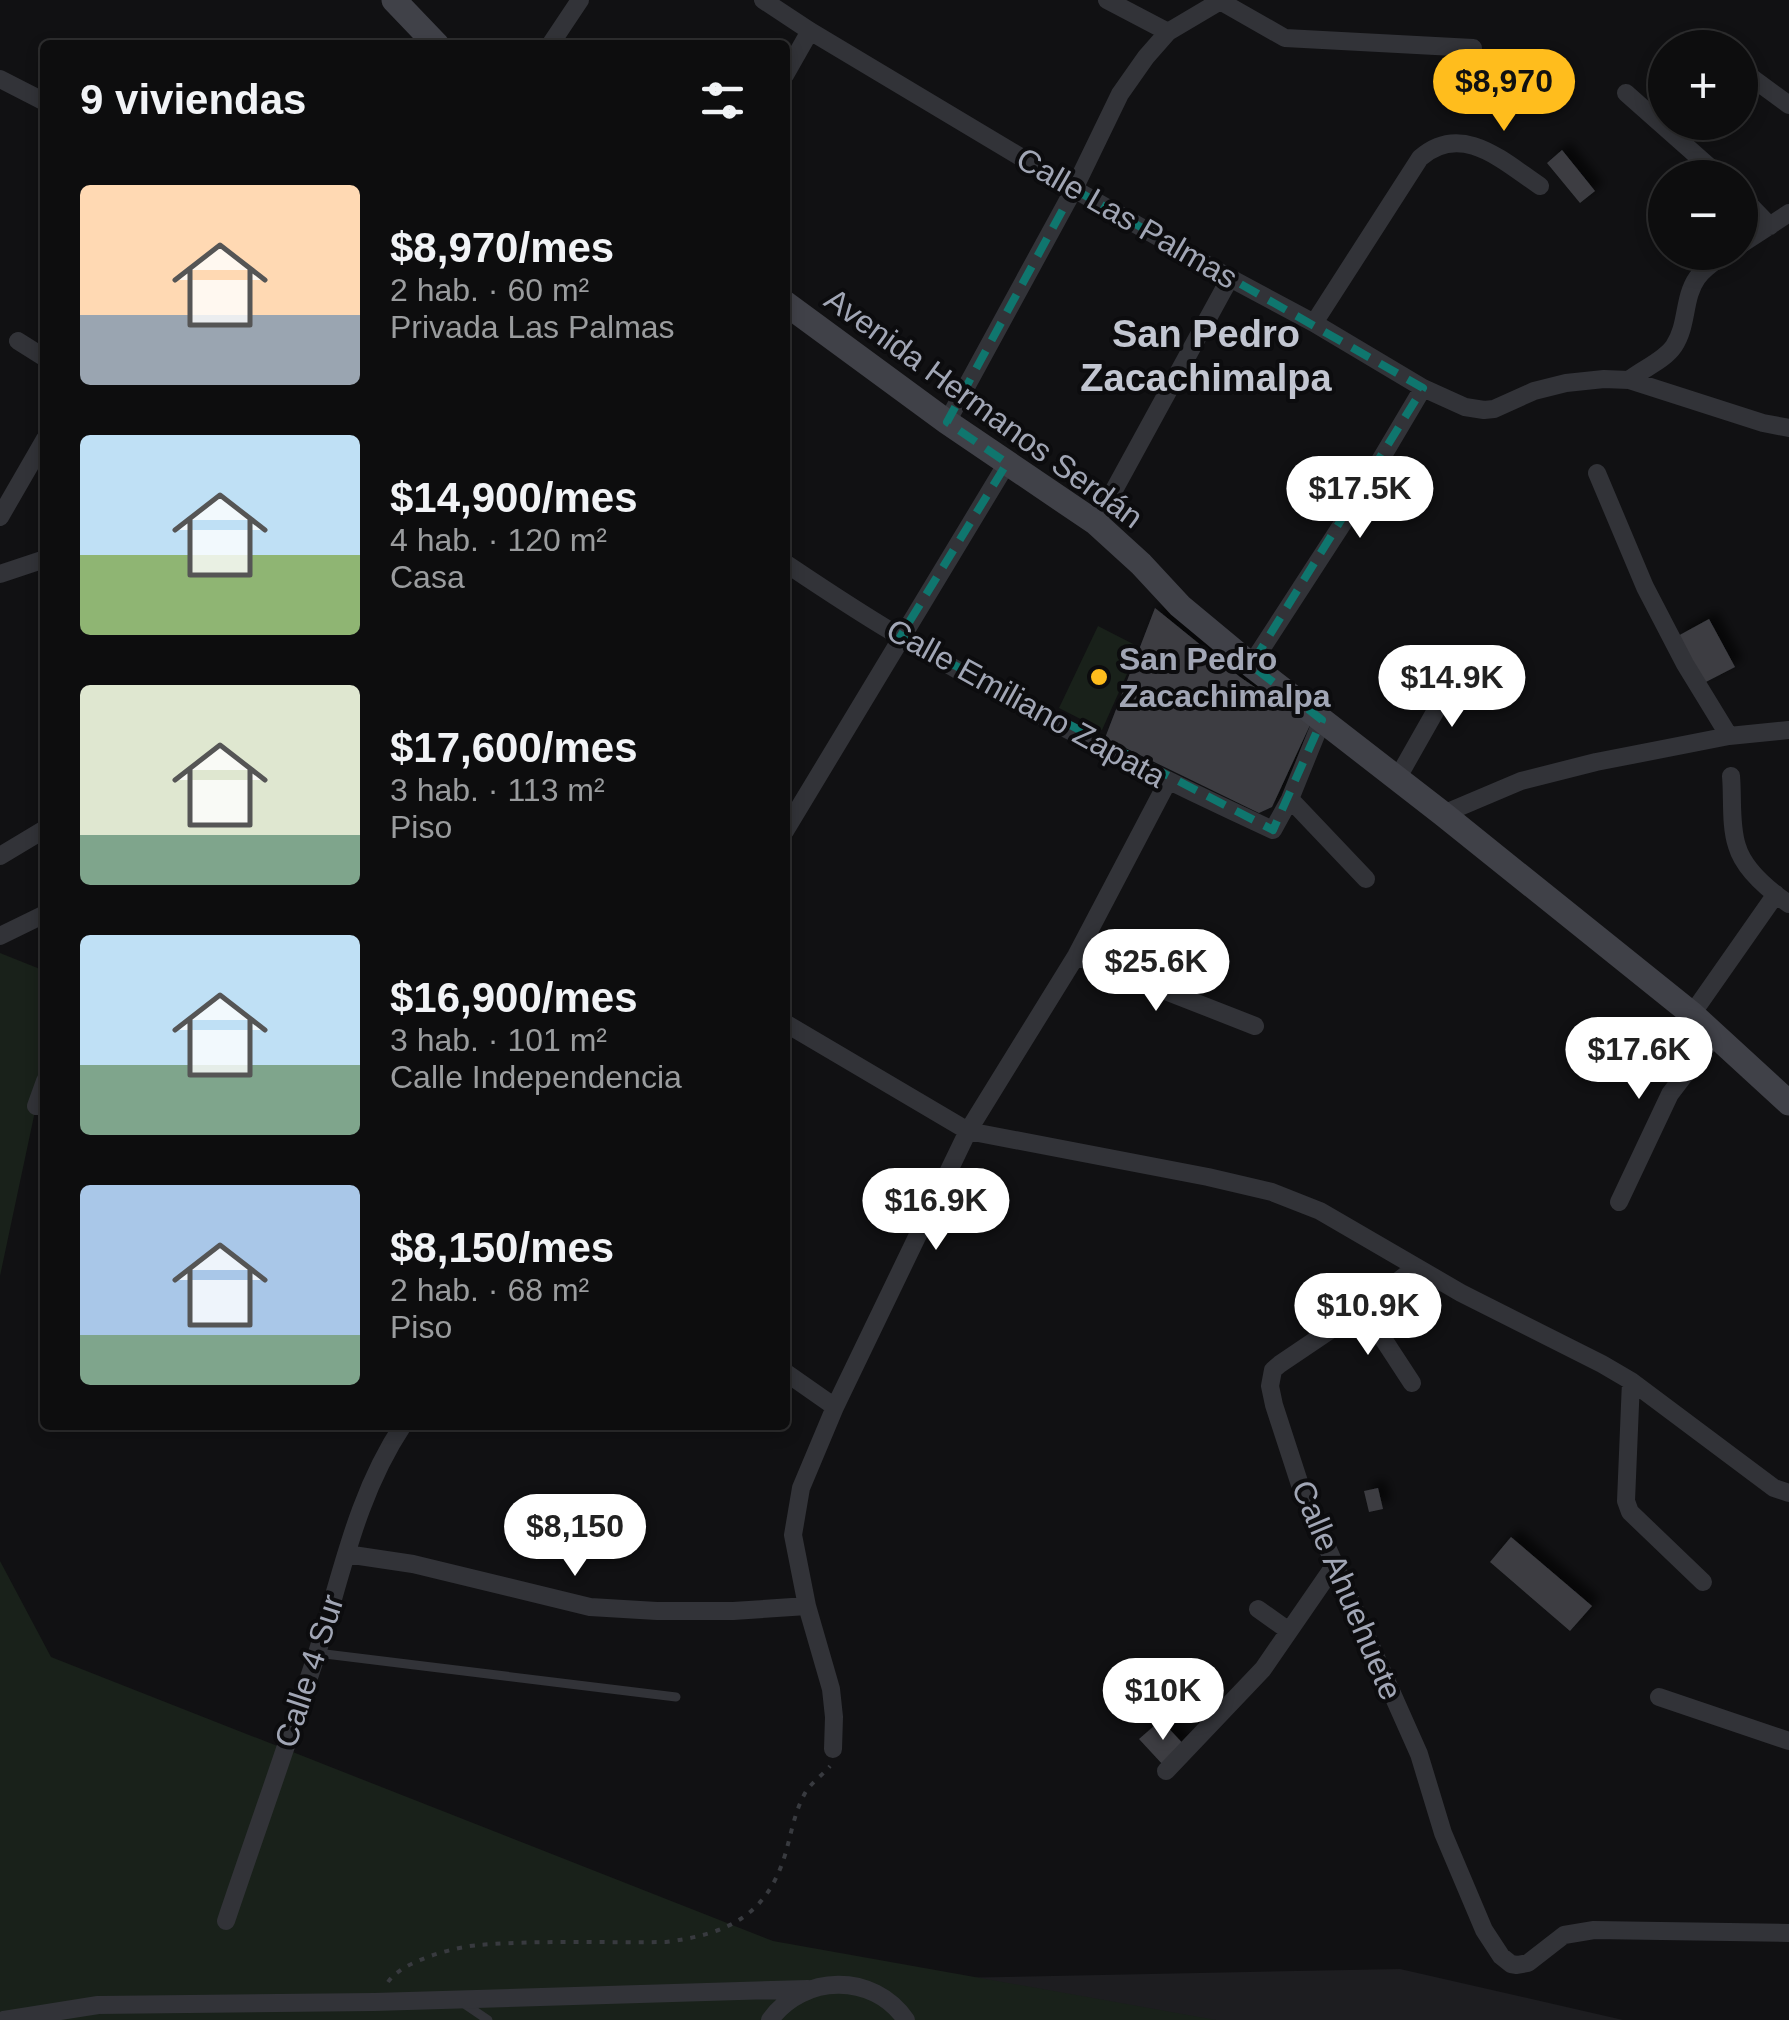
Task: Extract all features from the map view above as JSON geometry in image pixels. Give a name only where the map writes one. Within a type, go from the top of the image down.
[{"type":"street","points":[[394,0],[432,40]]},
{"type":"street","points":[[553,40],[580,0]]},
{"type":"street","name":"Calle Las Palmas","points":[[763,0],[1074,189],[1424,388],[1466,407],[1494,409],[1534,391],[1566,383],[1628,380],[1789,428]]},
{"type":"street","points":[[1108,0],[1168,32]]},
{"type":"street","points":[[947,422],[1074,189],[1120,94],[1168,32],[1221,1],[1285,38],[1473,48]]},
{"type":"street","points":[[790,66],[810,31]]},
{"type":"street","points":[[0,79],[40,99]]},
{"type":"street","points":[[1758,82],[1789,105]]},
{"type":"street","points":[[1626,93],[1702,160]]},
{"type":"street","points":[[1314,323],[1420,158],[1429,151],[1451,144],[1474,144],[1540,186]]},
{"type":"street","points":[[1758,234],[1789,212]]},
{"type":"street","points":[[1758,214],[1770,226]]},
{"type":"street","points":[[1628,380],[1674,346],[1684,326],[1692,285],[1704,270]]},
{"type":"street","points":[[1096,524],[1230,278]]},
{"type":"street","name":"Avenida Hermanos Serdán","points":[[790,307],[947,422],[1096,524],[1142,564],[1180,606],[1692,1014],[1789,1102]]},
{"type":"street","points":[[18,341],[40,355]]},
{"type":"street","points":[[1251,665],[1343,524],[1424,388]]},
{"type":"street","points":[[0,517],[40,448]]},
{"type":"street","points":[[790,823],[1007,463]]},
{"type":"street","points":[[1597,473],[1644,587],[1729,736]]},
{"type":"street","points":[[0,574],[40,561]]},
{"type":"street","name":"Calle Emiliano Zapata","points":[[790,566],[900,637],[1168,782],[1274,830],[1290,800]]},
{"type":"street","points":[[1397,778],[1465,659]]},
{"type":"street","points":[[1322,720],[1290,800],[1366,879]]},
{"type":"street","points":[[1443,814],[1520,781],[1596,762],[1729,736],[1789,730]]},
{"type":"street","points":[[1692,1014],[1782,900],[1744,862],[1737,847],[1732,776]]},
{"type":"street","points":[[833,1748],[830,1689],[793,1535],[801,1488],[968,1131],[1076,956],[1168,782]]},
{"type":"street","points":[[0,856],[40,832]]},
{"type":"street","points":[[0,936],[40,916]]},
{"type":"street","points":[[1076,956],[1255,1026]]},
{"type":"street","points":[[790,1026],[968,1131],[1272,1192],[1320,1212],[1416,1268],[1631,1381],[1774,1488],[1789,1493]]},
{"type":"street","points":[[1619,1202],[1670,1094],[1715,1036]]},
{"type":"street","points":[[36,1106],[40,1095]]},
{"type":"street","name":"Calle Ahuehuete","points":[[1416,1268],[1280,1364],[1270,1378],[1274,1405],[1302,1492],[1418,1754],[1443,1833],[1484,1930],[1511,1964],[1528,1963],[1564,1935],[1594,1930],[1789,1932]]},
{"type":"street","points":[[1363,1308],[1412,1383]]},
{"type":"street","points":[[790,1375],[836,1407]]},
{"type":"street","points":[[1631,1381],[1626,1501],[1630,1512],[1703,1582]]},
{"type":"street","name":"Calle 4 Sur","points":[[226,1921],[366,1494],[400,1430]]},
{"type":"street","points":[[346,1554],[412,1564],[590,1607],[732,1611],[807,1606]]},
{"type":"street","points":[[1166,1771],[1263,1669],[1334,1566]]},
{"type":"street","points":[[1258,1610],[1289,1631]]},
{"type":"street","points":[[1658,1697],[1789,1741]]},
{"type":"street","points":[[770,2020],[790,1998],[826,1984],[866,1988],[883,1997],[906,2020]]},
{"type":"street","points":[[4,2020],[98,2005],[374,2002],[808,1989]]},
{"type":"lane","points":[[317,1652],[676,1697]]},
{"type":"lane","points":[[458,2000],[488,2020]]},
{"type":"path","points":[[374,2002],[393,1974],[414,1962],[476,1946],[666,1942],[725,1930],[758,1907],[770,1890],[784,1860],[802,1799],[831,1764],[833,1748]]},
{"type":"highlighted area","points":[[1074,189],[1423,388],[1251,665],[1322,720],[1273,830],[900,637],[1007,463],[947,422]]},
{"type":"shaded area","name":"San Pedro Zacachimalpa","points":[[1098,626],[1139,647],[1102,730],[1059,708]]},
{"type":"shaded area","points":[[0,953],[40,969],[40,1088],[0,1276]]},
{"type":"shaded area","points":[[0,1561],[51,1657],[773,1941],[1216,2020],[0,2020]]},
{"type":"shaded area","points":[[1400,1969],[1623,2020],[398,2020],[400,1989]]},
{"type":"building","points":[[1562,150],[1595,191],[1580,203],[1547,163]]},
{"type":"building","points":[[1155,608],[1240,677],[1310,725],[1272,807],[1259,813],[1105,738]]},
{"type":"building","points":[[1709,619],[1735,667],[1702,684],[1676,637]]},
{"type":"building","points":[[1378,1488],[1383,1509],[1369,1512],[1364,1491]]},
{"type":"building","points":[[1511,1537],[1592,1606],[1570,1631],[1490,1562]]},
{"type":"building","points":[[1161,1720],[1186,1747],[1164,1766],[1139,1739]]},
{"type":"place","name":"San Pedro Zacachimalpa","points":[[1099,677]]},
{"type":"district","name":"San Pedro Zacachimalpa","points":[[1206,356]]}]
